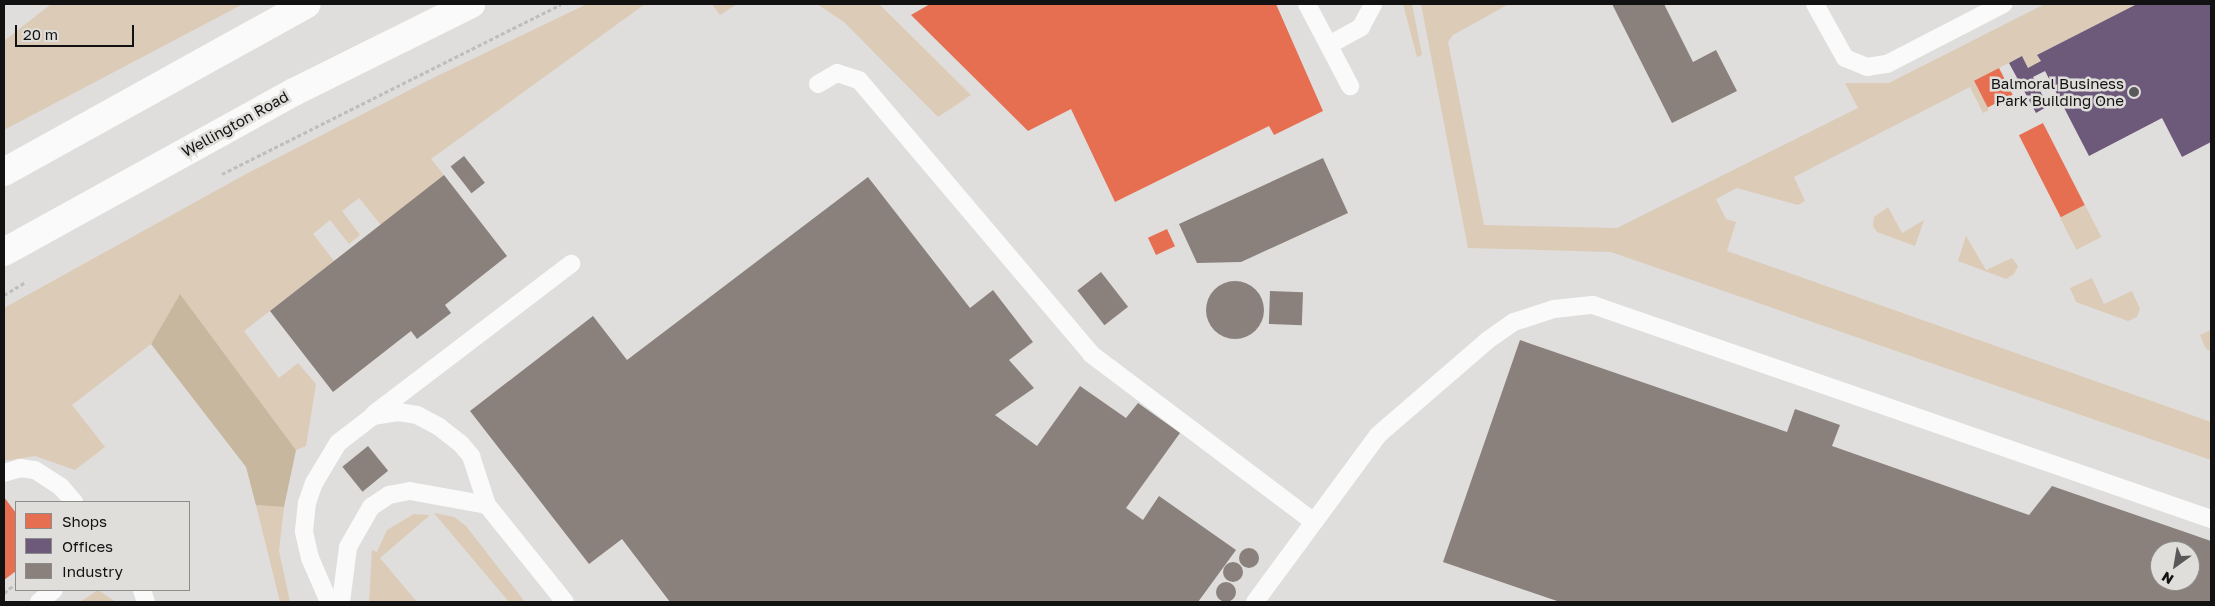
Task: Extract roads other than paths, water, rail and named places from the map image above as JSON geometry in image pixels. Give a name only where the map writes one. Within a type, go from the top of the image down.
[{"type":"main road","points":[[4,172],[308,4]]},
{"type":"main road","name":"Wellington Road","points":[[4,252],[294,92],[471,4]]},
{"type":"lane","points":[[1307,4],[1350,86]]},
{"type":"lane","points":[[1329,46],[1361,27],[1373,4]]},
{"type":"lane","points":[[1815,4],[1845,58],[1868,67],[1887,64],[2003,4]]},
{"type":"lane","points":[[818,84],[837,73],[859,80],[1091,354],[1313,521]]},
{"type":"lane","points":[[329,602],[310,558],[304,521],[311,490],[326,460],[338,443],[570,264]]},
{"type":"lane","points":[[1255,602],[1378,435],[1488,340],[1523,318],[1554,309],[1594,305],[2211,519]]},
{"type":"lane","points":[[356,428],[373,416],[398,412],[417,415],[438,426],[471,456],[487,504],[565,602]]},
{"type":"lane","points":[[4,473],[20,468],[35,470],[62,487],[73,501]]},
{"type":"lane","points":[[341,602],[348,547],[371,507],[389,495],[410,490],[487,504]]},
{"type":"lane","points":[[38,602],[53,591]]},
{"type":"place","name":"Balmoral Business Park Building One","points":[[2134,92]]}]
